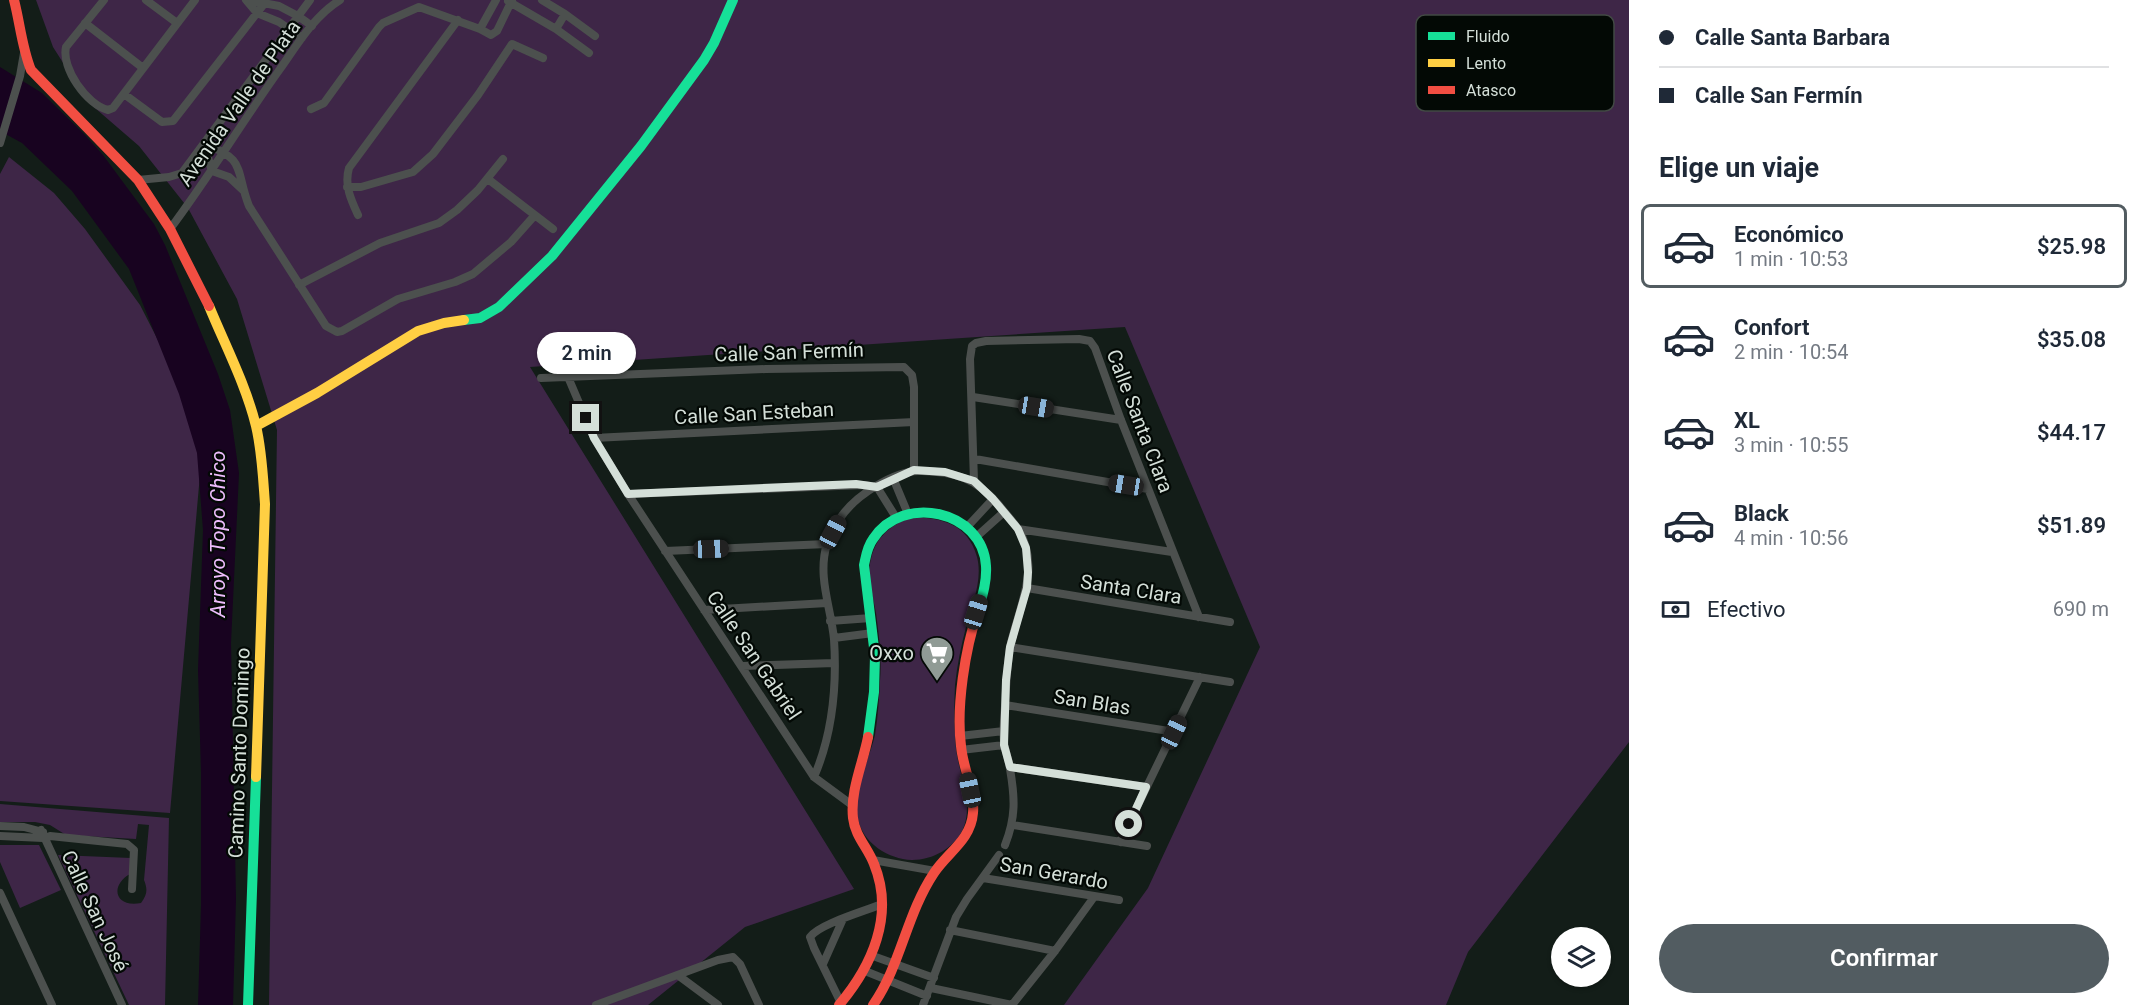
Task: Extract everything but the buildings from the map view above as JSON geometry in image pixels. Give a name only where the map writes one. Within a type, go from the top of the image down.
[{"type":"street","name":"Camino Santo Domingo","points":[[14,0],[20,22],[24,53],[31,70],[138,180],[170,229],[202,290],[240,380],[256,426],[264,472],[264,504],[248,1005]]},
{"type":"street","points":[[104,0],[65,50],[65,56],[78,86],[95,105],[108,110],[113,108],[195,0]]},
{"type":"street","points":[[146,0],[177,23]]},
{"type":"street","points":[[247,0],[279,6],[312,26]]},
{"type":"street","points":[[247,0],[257,13],[289,28],[302,38]]},
{"type":"street","name":"Avenida Valle de Plata","points":[[138,180],[169,177],[182,173],[310,0]]},
{"type":"street","name":"Avenida Valle de Plata","points":[[170,229],[302,38],[331,6],[340,0]]},
{"type":"street","points":[[480,29],[496,0]]},
{"type":"street","points":[[542,0],[595,36]]},
{"type":"street","points":[[256,426],[317,393],[418,331],[444,323],[480,318],[499,307],[552,256],[641,146],[704,60],[733,0]]},
{"type":"street","points":[[311,110],[324,104],[383,22],[419,7],[458,20],[491,35],[497,31],[510,1],[556,29],[589,53]]},
{"type":"street","points":[[124,94],[162,122],[173,121],[264,4]]},
{"type":"street","points":[[556,29],[565,14]]},
{"type":"street","points":[[358,215],[347,187],[347,176],[355,160],[458,20]]},
{"type":"street","points":[[85,23],[143,68]]},
{"type":"street","points":[[347,187],[361,187],[413,172],[433,154],[478,95],[512,44],[543,58]]},
{"type":"street","points":[[1,141],[20,76],[24,53]]},
{"type":"street","points":[[204,144],[225,151],[238,167],[249,206],[326,326],[337,332],[398,299],[455,282],[473,274],[511,242],[535,215]]},
{"type":"street","points":[[204,144],[212,171],[229,177],[244,191]]},
{"type":"street","points":[[299,285],[380,243],[439,223],[457,210],[488,179],[503,159]]},
{"type":"street","points":[[488,179],[553,229]]},
{"type":"street","name":"Calle Santa Clara","points":[[974,481],[970,349],[976,343],[1086,339],[1095,348],[1199,617]]},
{"type":"street","name":"Calle San Fermín","points":[[541,378],[898,366],[908,369],[913,379],[914,470]]},
{"type":"street","points":[[568,377],[594,438],[628,494],[856,484],[877,487],[914,470],[945,472],[974,481],[993,499],[1018,529],[1026,548],[1027,588],[1010,647],[1005,705],[1004,745],[1014,796],[1013,825],[1005,845]]},
{"type":"street","points":[[973,397],[1121,420]]},
{"type":"street","name":"Calle San Esteban","points":[[594,438],[914,422]]},
{"type":"street","points":[[975,459],[1148,489]]},
{"type":"street","points":[[893,478],[908,514]]},
{"type":"street","points":[[877,487],[897,519]]},
{"type":"street","name":"Calle San Gabriel","points":[[814,777],[823,755],[828,733],[834,663],[834,638],[827,603],[825,574],[827,544],[839,520],[852,503],[877,487]]},
{"type":"street","name":"Calle San Gabriel","points":[[628,494],[814,777],[852,805]]},
{"type":"street","points":[[967,527],[993,499]]},
{"type":"street","points":[[873,1005],[890,981],[912,914],[935,871],[960,845],[972,823],[972,801],[960,736],[966,658],[986,581],[987,568],[982,548],[967,527],[944,514],[934,512],[908,514],[881,528],[867,550],[863,574],[872,618],[875,677],[866,747],[852,805],[853,822],[857,833],[873,860],[880,884],[882,904],[880,929],[873,956],[865,971],[840,1004],[810,937],[816,930],[882,904]]},
{"type":"street","points":[[975,538],[1004,512]]},
{"type":"street","points":[[1018,529],[1172,552]]},
{"type":"street","points":[[665,551],[827,544]]},
{"type":"street","name":"Santa Clara","points":[[1027,588],[1230,622]]},
{"type":"street","points":[[704,610],[827,603]]},
{"type":"street","points":[[830,621],[872,618]]},
{"type":"street","points":[[834,638],[873,633]]},
{"type":"street","points":[[1010,647],[1230,682]]},
{"type":"street","points":[[743,666],[834,663]]},
{"type":"street","points":[[1120,842],[1200,677]]},
{"type":"street","name":"San Blas","points":[[1005,705],[1174,732]]},
{"type":"street","points":[[960,736],[1004,731]]},
{"type":"street","points":[[961,750],[1004,745]]},
{"type":"street","points":[[1010,767],[1146,787]]},
{"type":"street","points":[[1013,825],[1147,846]]},
{"type":"street","points":[[0,826],[44,835],[127,844],[134,850],[132,889]]},
{"type":"street","points":[[0,836],[44,835]]},
{"type":"street","name":"Calle San José","points":[[44,835],[122,1005]]},
{"type":"street","points":[[923,1005],[950,930],[967,899],[999,855]]},
{"type":"street","points":[[873,860],[935,871]]},
{"type":"street","name":"San Gerardo","points":[[983,878],[1119,900]]},
{"type":"street","points":[[0,892],[52,1005]]},
{"type":"street","points":[[931,988],[1012,1005],[1094,897]]},
{"type":"street","points":[[823,964],[843,920]]},
{"type":"street","points":[[950,930],[1055,951]]},
{"type":"street","points":[[873,956],[934,978]]},
{"type":"street","points":[[597,1005],[718,960],[733,957],[740,964],[759,1005]]},
{"type":"street","points":[[865,971],[927,996]]},
{"type":"street","points":[[679,976],[718,1005]]},
{"type":"street","points":[[612,999],[620,1005]]},
{"type":"shaded area","points":[[36,0],[1629,0],[1629,742],[1468,952],[1446,1005],[1064,1005],[1148,888],[1260,647],[1125,327],[530,367],[854,889],[745,927],[648,1005],[269,1005],[277,430],[237,299],[188,208],[139,146],[88,102],[53,47]]},
{"type":"shaded area","points":[[9,157],[54,193],[85,229],[140,305],[183,389],[202,452],[170,813],[0,801],[0,174]]},
{"type":"shaded area","points":[[913,517],[944,521],[960,530],[973,546],[979,574],[955,685],[955,741],[965,789],[966,819],[959,836],[942,852],[928,858],[912,860],[894,857],[871,842],[861,828],[856,809],[859,787],[875,735],[881,672],[876,613],[870,580],[871,559],[873,551],[886,532],[898,523]]},
{"type":"shaded area","points":[[0,804],[169,818],[165,1005],[129,1005],[58,855],[131,858],[130,874],[119,884],[118,894],[125,902],[141,903],[146,892],[144,880],[149,825],[138,824],[136,839],[66,835],[50,825],[35,822],[0,822]]},
{"type":"shaded area","points":[[0,845],[39,845],[61,890],[20,908],[0,862]]},
{"type":"water","name":"Arroyo Topo Chico","points":[[0,67],[42,93],[83,133],[103,155],[154,224],[165,245],[218,374],[230,410],[239,473],[231,643],[236,899],[233,1005],[198,1005],[201,772],[198,670],[203,530],[197,453],[179,394],[129,269],[72,191],[22,143],[0,131]]},
{"type":"traffic: fast","points":[[464,320],[480,318],[499,307],[552,256],[641,146],[704,60],[733,0]]},
{"type":"traffic: fast","points":[[868,737],[874,692],[875,656],[864,565],[873,539],[886,525],[902,516],[921,513],[939,514],[957,521],[971,532],[981,547],[986,566],[984,589],[978,611]]},
{"type":"traffic: fast","points":[[248,1005],[256,777]]},
{"type":"traffic: slow","points":[[209,306],[247,395],[256,426],[262,465],[265,504],[256,777]]},
{"type":"traffic: slow","points":[[256,426],[317,393],[418,331],[464,320]]},
{"type":"traffic: jam","points":[[14,0],[31,70],[138,180],[170,229],[209,306]]},
{"type":"traffic: jam","points":[[873,1005],[883,990],[924,889],[939,866],[963,839],[971,823],[973,804],[962,755],[960,714],[966,660],[978,611]]},
{"type":"traffic: jam","points":[[839,1005],[851,990],[870,957],[881,921],[880,883],[874,864],[856,831],[853,818],[855,787],[868,737]]},
{"type":"place","name":"Oxxo","points":[[937,682]]},
{"type":"route","points":[[586,418],[594,438],[628,494],[856,484],[877,487],[914,470],[945,472],[974,481],[993,499],[1018,529],[1026,548],[1028,561],[1027,588],[1010,647],[1006,680],[1004,745],[1010,767],[1146,787],[1129,824]]}]
